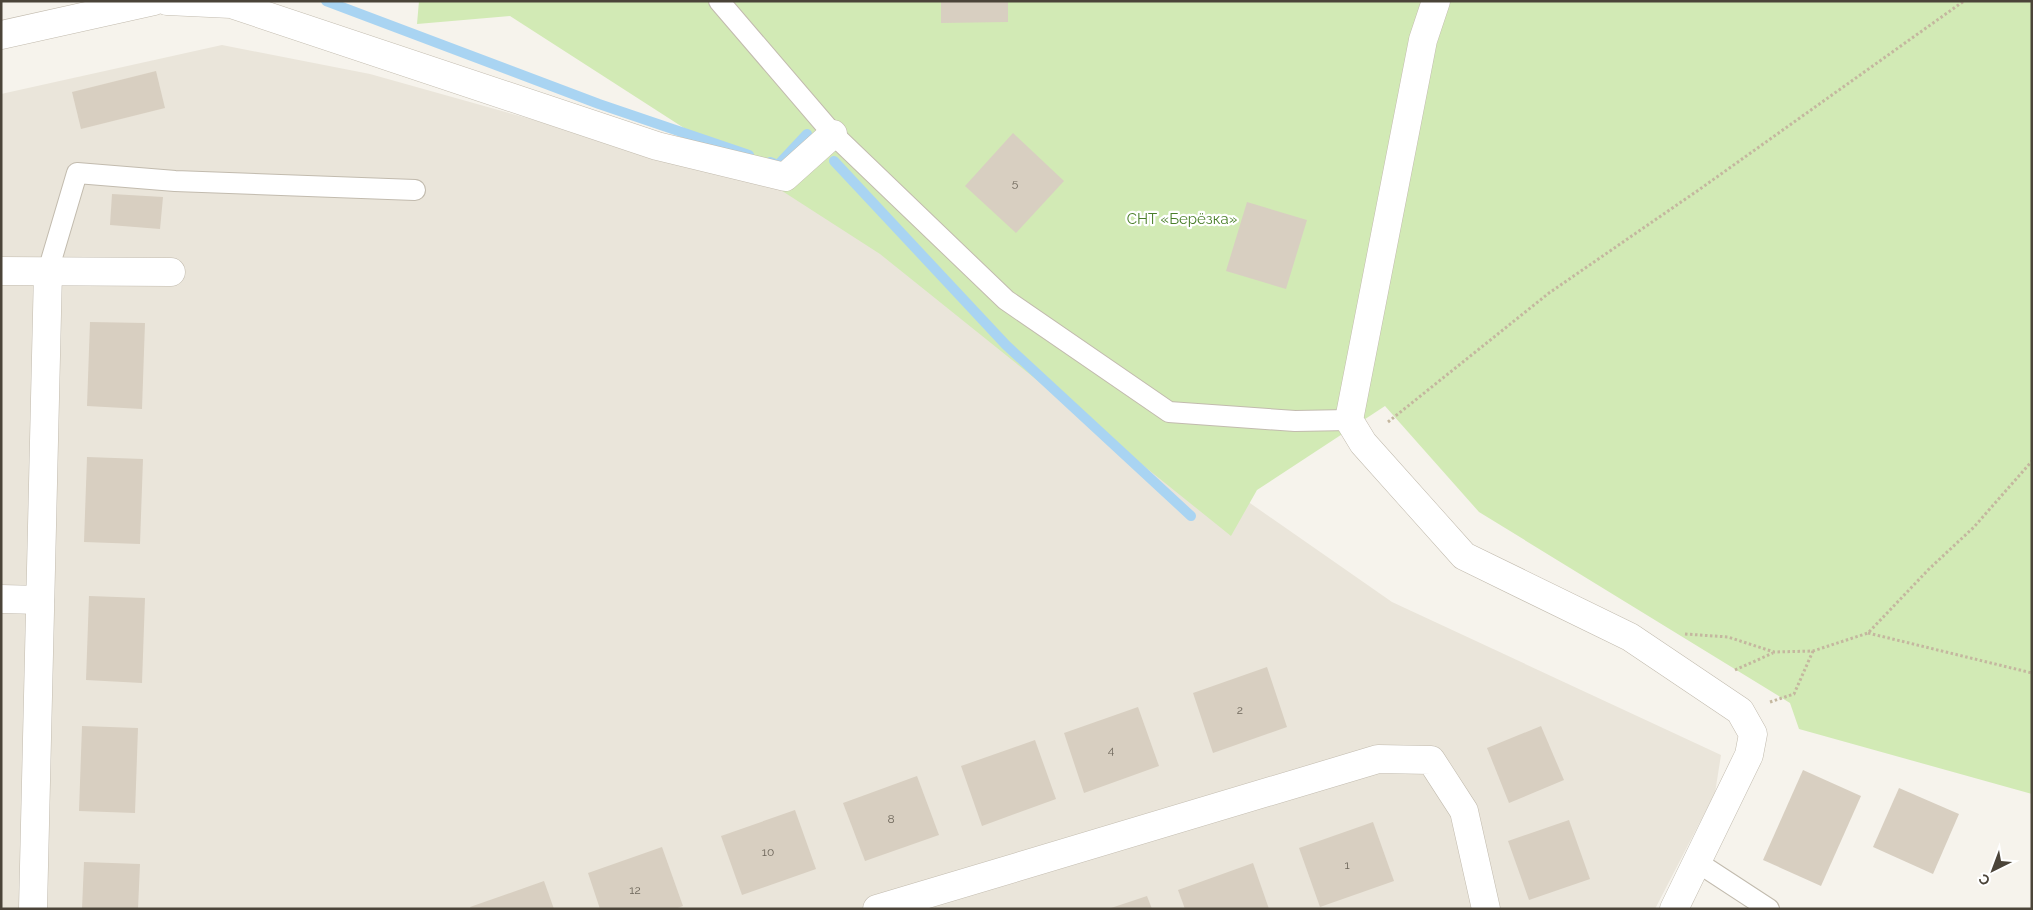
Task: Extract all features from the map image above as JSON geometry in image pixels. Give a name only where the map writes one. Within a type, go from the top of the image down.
[{"type":"street","points":[[1,35],[154,1]]},
{"type":"street","points":[[167,1],[231,4],[657,146],[785,177],[833,134]]},
{"type":"street","points":[[1436,1],[1423,40],[1356,431],[1464,556],[1630,637],[1740,711],[1753,734],[1749,755],[1674,909]]},
{"type":"street","points":[[1,271],[171,272]]},
{"type":"street","points":[[33,909],[48,271]]},
{"type":"street","points":[[1,599],[40,600]]},
{"type":"street","points":[[877,909],[1378,759],[1431,760],[1464,811],[1486,909]]},
{"type":"lane","points":[[720,1],[833,134],[1006,300],[1169,412],[1295,421],[1356,431]]},
{"type":"lane","points":[[48,271],[77,173],[175,181],[415,190]]},
{"type":"lane","points":[[1697,862],[1769,909]]},
{"type":"path","points":[[1356,431],[1964,1]]},
{"type":"path","points":[[1677,635],[1728,637],[1774,652],[1813,651],[1868,633],[1929,569],[1974,527],[2032,461]]},
{"type":"path","points":[[1868,633],[2032,673]]},
{"type":"path","points":[[1740,711],[1794,694],[1813,651]]},
{"type":"shaded area","points":[[222,45],[370,74],[823,201],[1023,345],[1392,602],[1721,755],[1715,793],[1655,909],[1,909],[1,94]]},
{"type":"green space","name":"СНТ «Берёзка»","points":[[419,1],[2032,1],[2032,794],[1799,729],[1790,703],[1479,512],[1385,406],[1257,490],[1231,536],[880,254],[510,16],[417,24]]},
{"type":"building","points":[[941,1],[1008,1],[1008,22],[941,23]]},
{"type":"building","points":[[156,71],[165,108],[81,129],[72,92]]},
{"type":"building","points":[[1013,133],[1064,181],[1016,233],[965,186]]},
{"type":"building","points":[[112,194],[163,197],[160,229],[110,225]]},
{"type":"building","points":[[1247,202],[1307,220],[1286,289],[1226,271]]},
{"type":"building","points":[[90,322],[145,323],[142,409],[87,406]]},
{"type":"building","points":[[87,457],[143,459],[140,544],[84,542]]},
{"type":"building","points":[[89,596],[145,598],[142,683],[86,680]]},
{"type":"building","points":[[1267,667],[1287,727],[1213,753],[1193,693]]},
{"type":"building","points":[[1138,707],[1159,766],[1084,793],[1064,733]]},
{"type":"building","points":[[82,726],[138,728],[135,813],[79,811]]},
{"type":"building","points":[[1541,726],[1564,780],[1509,803],[1487,748]]},
{"type":"building","points":[[1035,740],[1056,799],[982,826],[961,766]]},
{"type":"building","points":[[1803,770],[1861,796],[1821,886],[1763,860]]},
{"type":"building","points":[[917,776],[939,835],[865,861],[843,803]]},
{"type":"building","points":[[1899,788],[1959,814],[1933,874],[1873,847]]},
{"type":"building","points":[[795,810],[816,869],[742,895],[721,836]]},
{"type":"building","points":[[1569,820],[1590,879],[1529,900],[1508,841]]},
{"type":"building","points":[[1373,822],[1394,881],[1320,907],[1299,848]]},
{"type":"building","points":[[662,847],[683,906],[675,909],[600,909],[588,873]]},
{"type":"building","points":[[84,862],[140,864],[138,909],[82,909]]},
{"type":"building","points":[[1253,863],[1269,909],[1185,909],[1178,890]]},
{"type":"building","points":[[544,881],[554,909],[471,909],[470,907]]},
{"type":"building","points":[[1147,896],[1152,909],[1111,909],[1111,908]]},
{"type":"waterway","points":[[326,1],[599,104],[749,155]]},
{"type":"waterway","points":[[770,162],[778,165],[807,134]]},
{"type":"waterway","points":[[834,161],[1006,345],[1191,516]]}]
